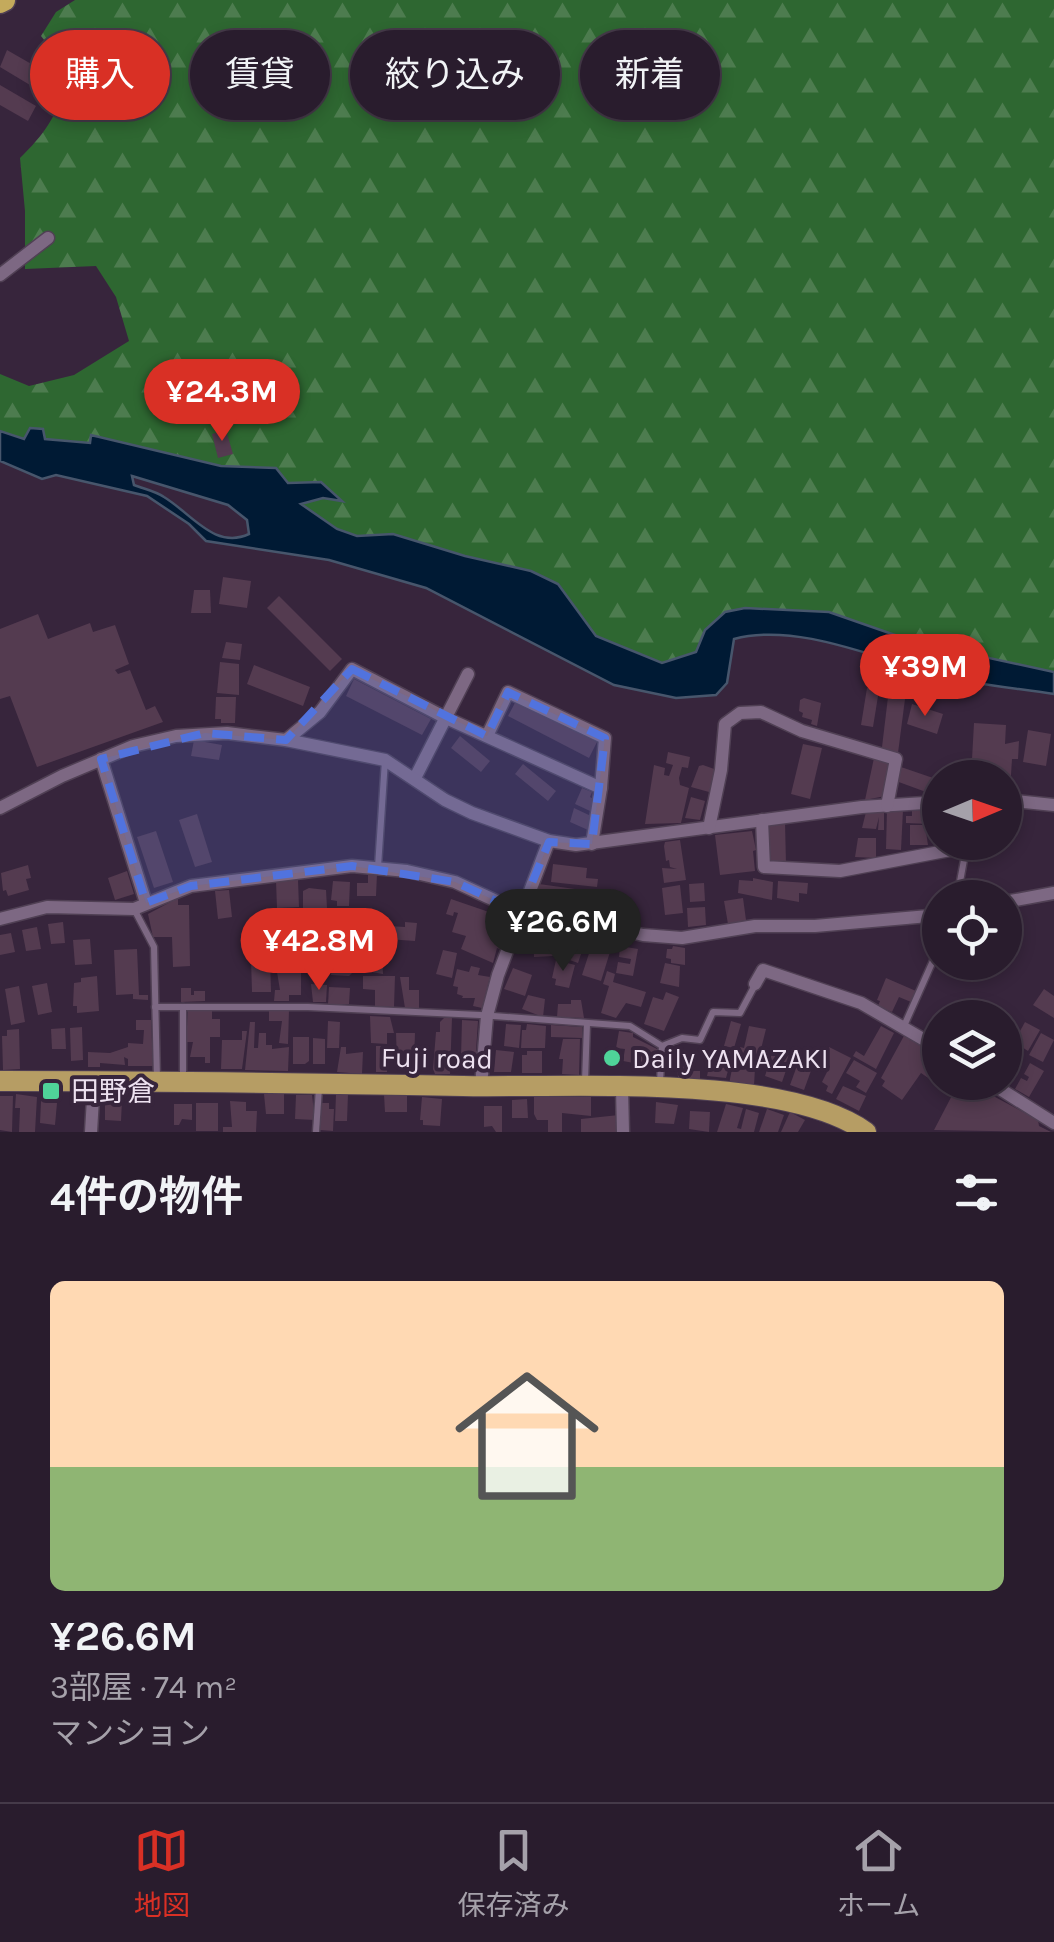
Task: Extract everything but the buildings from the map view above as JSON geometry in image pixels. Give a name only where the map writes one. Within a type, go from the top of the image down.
[{"type":"highway","name":"Fuji road","points":[[0,1081],[660,1088],[770,1097],[824,1110],[866,1132]]},
{"type":"street","points":[[0,275],[48,238]]},
{"type":"street","points":[[286,740],[320,712],[352,670],[600,788]]},
{"type":"street","points":[[414,778],[468,674]]},
{"type":"street","points":[[487,736],[508,692],[605,738],[592,844]]},
{"type":"street","points":[[709,828],[721,770],[725,724],[740,713],[761,712],[802,732],[896,760],[887,806]]},
{"type":"street","points":[[0,808],[134,746],[190,734],[227,733],[286,740],[385,760],[445,800],[549,842],[592,844],[762,820],[922,803]]},
{"type":"street","points":[[101,759],[140,906]]},
{"type":"street","points":[[1022,802],[1054,805]]},
{"type":"street","points":[[762,820],[764,867],[840,871],[922,853]]},
{"type":"street","points":[[481,1086],[487,1016],[520,912],[549,842]]},
{"type":"street","points":[[0,919],[46,907],[140,906],[191,886],[352,866],[407,870],[455,882],[520,912],[560,922],[682,938],[755,926],[922,917]]},
{"type":"street","points":[[1022,899],[1054,893]]},
{"type":"street","points":[[755,984],[764,970],[861,1003],[922,1038]]},
{"type":"street","points":[[91,1132],[94,1080]]},
{"type":"street","points":[[622,1088],[623,1132]]},
{"type":"street","points":[[1018,1100],[1054,1122]]},
{"type":"lane","points":[[378,868],[385,760]]},
{"type":"lane","points":[[140,906],[154,947],[157,1081]]},
{"type":"lane","points":[[904,1026],[925,980]]},
{"type":"lane","points":[[662,1046],[682,1038],[700,1040],[713,1012],[740,1013],[755,984]]},
{"type":"lane","points":[[155,1007],[308,1007],[630,1026],[662,1046]]},
{"type":"lane","points":[[182,1007],[183,1081]]},
{"type":"lane","points":[[584,1087],[587,1024]]},
{"type":"lane","points":[[660,1088],[662,1046]]},
{"type":"lane","points":[[316,1132],[319,1083]]},
{"type":"highlighted area","points":[[352,669],[487,736],[508,692],[605,738],[592,844],[549,842],[520,912],[455,882],[352,866],[191,886],[146,903],[101,759],[205,733],[286,740]]},
{"type":"green space","points":[[75,0],[1054,0],[1054,672],[915,642],[829,612],[745,608],[725,612],[705,630],[696,653],[662,663],[596,636],[558,584],[531,571],[393,534],[357,536],[337,529],[300,503],[323,498],[340,501],[321,482],[288,483],[276,468],[221,466],[92,435],[90,443],[44,439],[29,428],[24,440],[0,431],[0,374],[29,386],[74,375],[129,341],[116,297],[96,266],[25,269],[20,158],[51,120],[170,120],[170,30],[45,30],[56,12]]},
{"type":"water","points":[[30,428],[43,429],[45,439],[90,443],[91,435],[221,466],[276,468],[288,483],[321,482],[342,501],[323,498],[301,504],[337,529],[357,536],[393,534],[531,571],[558,584],[596,636],[662,663],[696,652],[705,630],[725,612],[745,608],[829,612],[915,642],[1054,672],[1054,694],[953,678],[837,645],[784,635],[734,639],[727,683],[716,695],[676,698],[614,685],[426,588],[329,560],[206,541],[189,524],[147,496],[56,475],[42,479],[0,461],[0,431],[24,439]],"holes":[[[132,476],[228,505],[247,520],[249,534],[237,538],[215,534],[164,497],[134,485]]]},
{"type":"place","name":"Daily YAMAZAKI","points":[[612,1058]]},
{"type":"place","name":"田野倉","points":[[51,1091]]}]
